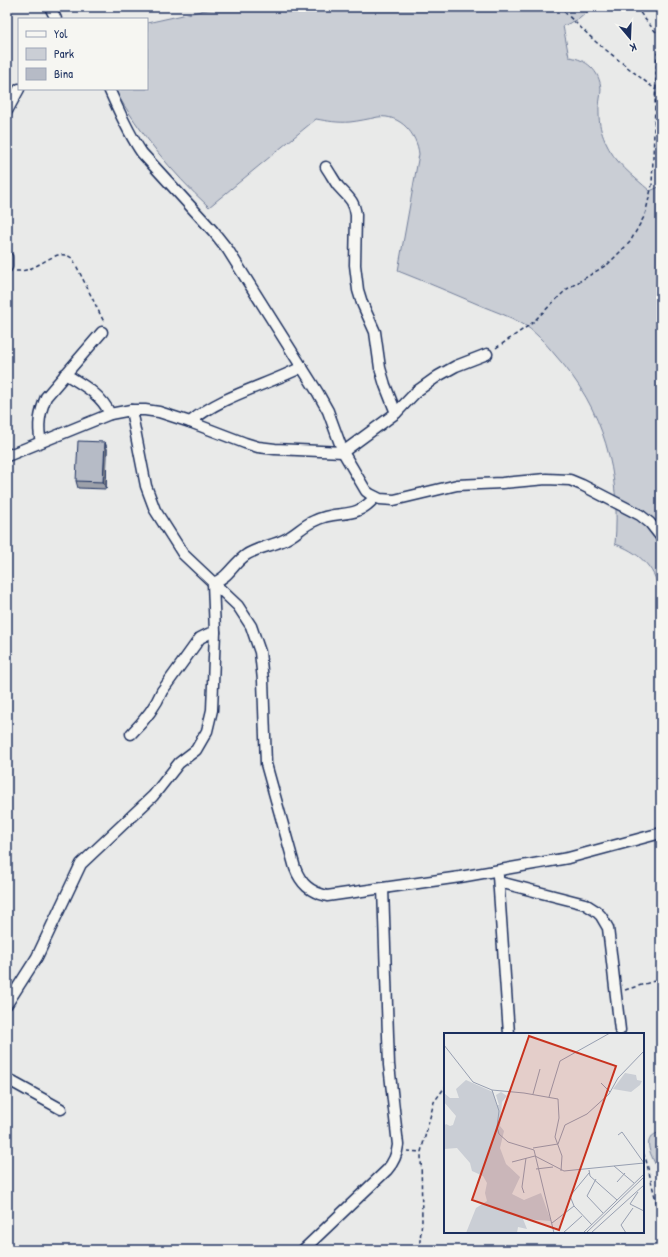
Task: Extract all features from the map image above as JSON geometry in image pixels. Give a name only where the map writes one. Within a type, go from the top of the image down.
[{"type":"street","points":[[50,7],[56,18]]},
{"type":"street","points":[[7,111],[18,90]]},
{"type":"street","points":[[109,90],[135,143],[142,153],[224,245],[302,367],[328,411],[343,452],[366,491],[375,497],[394,500],[457,485],[502,484],[546,479],[570,480],[640,515],[650,523],[661,537]]},
{"type":"street","points":[[326,167],[355,207],[355,265],[358,290],[375,332],[380,368],[385,386],[396,413]]},
{"type":"street","points":[[7,257],[9,269]]},
{"type":"street","points":[[41,442],[39,422],[46,397],[102,332]]},
{"type":"street","points":[[7,456],[110,414],[130,410],[159,412],[190,422],[228,438],[258,446],[275,449],[343,452],[396,413],[417,391],[438,376],[456,366],[487,354]]},
{"type":"street","points":[[190,422],[208,408],[222,400],[302,367]]},
{"type":"street","points":[[66,374],[94,392],[105,404],[110,414]]},
{"type":"street","points":[[130,410],[146,486],[155,510],[183,554],[238,606],[251,626],[260,652],[263,680],[266,764],[295,868],[299,879],[307,887],[316,894],[327,896],[383,888],[568,858],[661,833]]},
{"type":"street","points":[[214,583],[224,578],[240,560],[251,552],[288,538],[307,524],[316,520],[333,515],[348,514],[359,511],[368,505],[375,497]]},
{"type":"street","points":[[7,1004],[37,956],[81,864],[153,796],[179,763],[196,750],[207,731],[212,710],[215,632],[214,583]]},
{"type":"street","points":[[131,734],[148,716],[162,691],[200,638],[215,632]]},
{"type":"street","points":[[498,870],[509,1033]]},
{"type":"street","points":[[499,882],[578,902],[596,911],[601,916],[608,928],[620,1030]]},
{"type":"street","points":[[303,1250],[387,1170],[393,1163],[398,1151],[389,1065],[383,888]]},
{"type":"street","points":[[7,1079],[61,1109]]},
{"type":"path","points":[[559,7],[596,42],[656,90]]},
{"type":"path","points":[[636,7],[661,38]]},
{"type":"path","points":[[487,354],[530,324],[567,289],[608,264],[630,242],[645,215],[652,185],[657,54],[661,47]]},
{"type":"path","points":[[9,269],[23,271],[58,255],[70,256],[73,259],[103,319],[104,326],[102,332]]},
{"type":"path","points":[[616,993],[661,979]]},
{"type":"path","points":[[419,1250],[422,1221],[421,1152],[434,1102],[444,1088]]},
{"type":"path","points":[[398,1151],[421,1152]]},
{"type":"path","points":[[644,1156],[661,1215]]},
{"type":"green space","points":[[219,7],[593,7],[579,19],[563,26],[569,57],[586,63],[595,71],[598,77],[601,89],[599,111],[600,128],[613,156],[650,191],[661,186],[661,619],[660,593],[654,574],[638,556],[615,544],[615,493],[612,468],[606,444],[597,420],[573,376],[540,338],[531,329],[521,323],[398,271],[419,154],[415,139],[406,127],[400,122],[386,117],[346,122],[333,122],[316,119],[209,207],[169,166],[146,137],[115,90],[148,90],[148,23]]},
{"type":"green space","points":[[661,1132],[661,1185],[650,1151],[649,1142],[655,1134]]},
{"type":"building","points":[[78,441],[105,442],[103,482],[76,481]]}]
